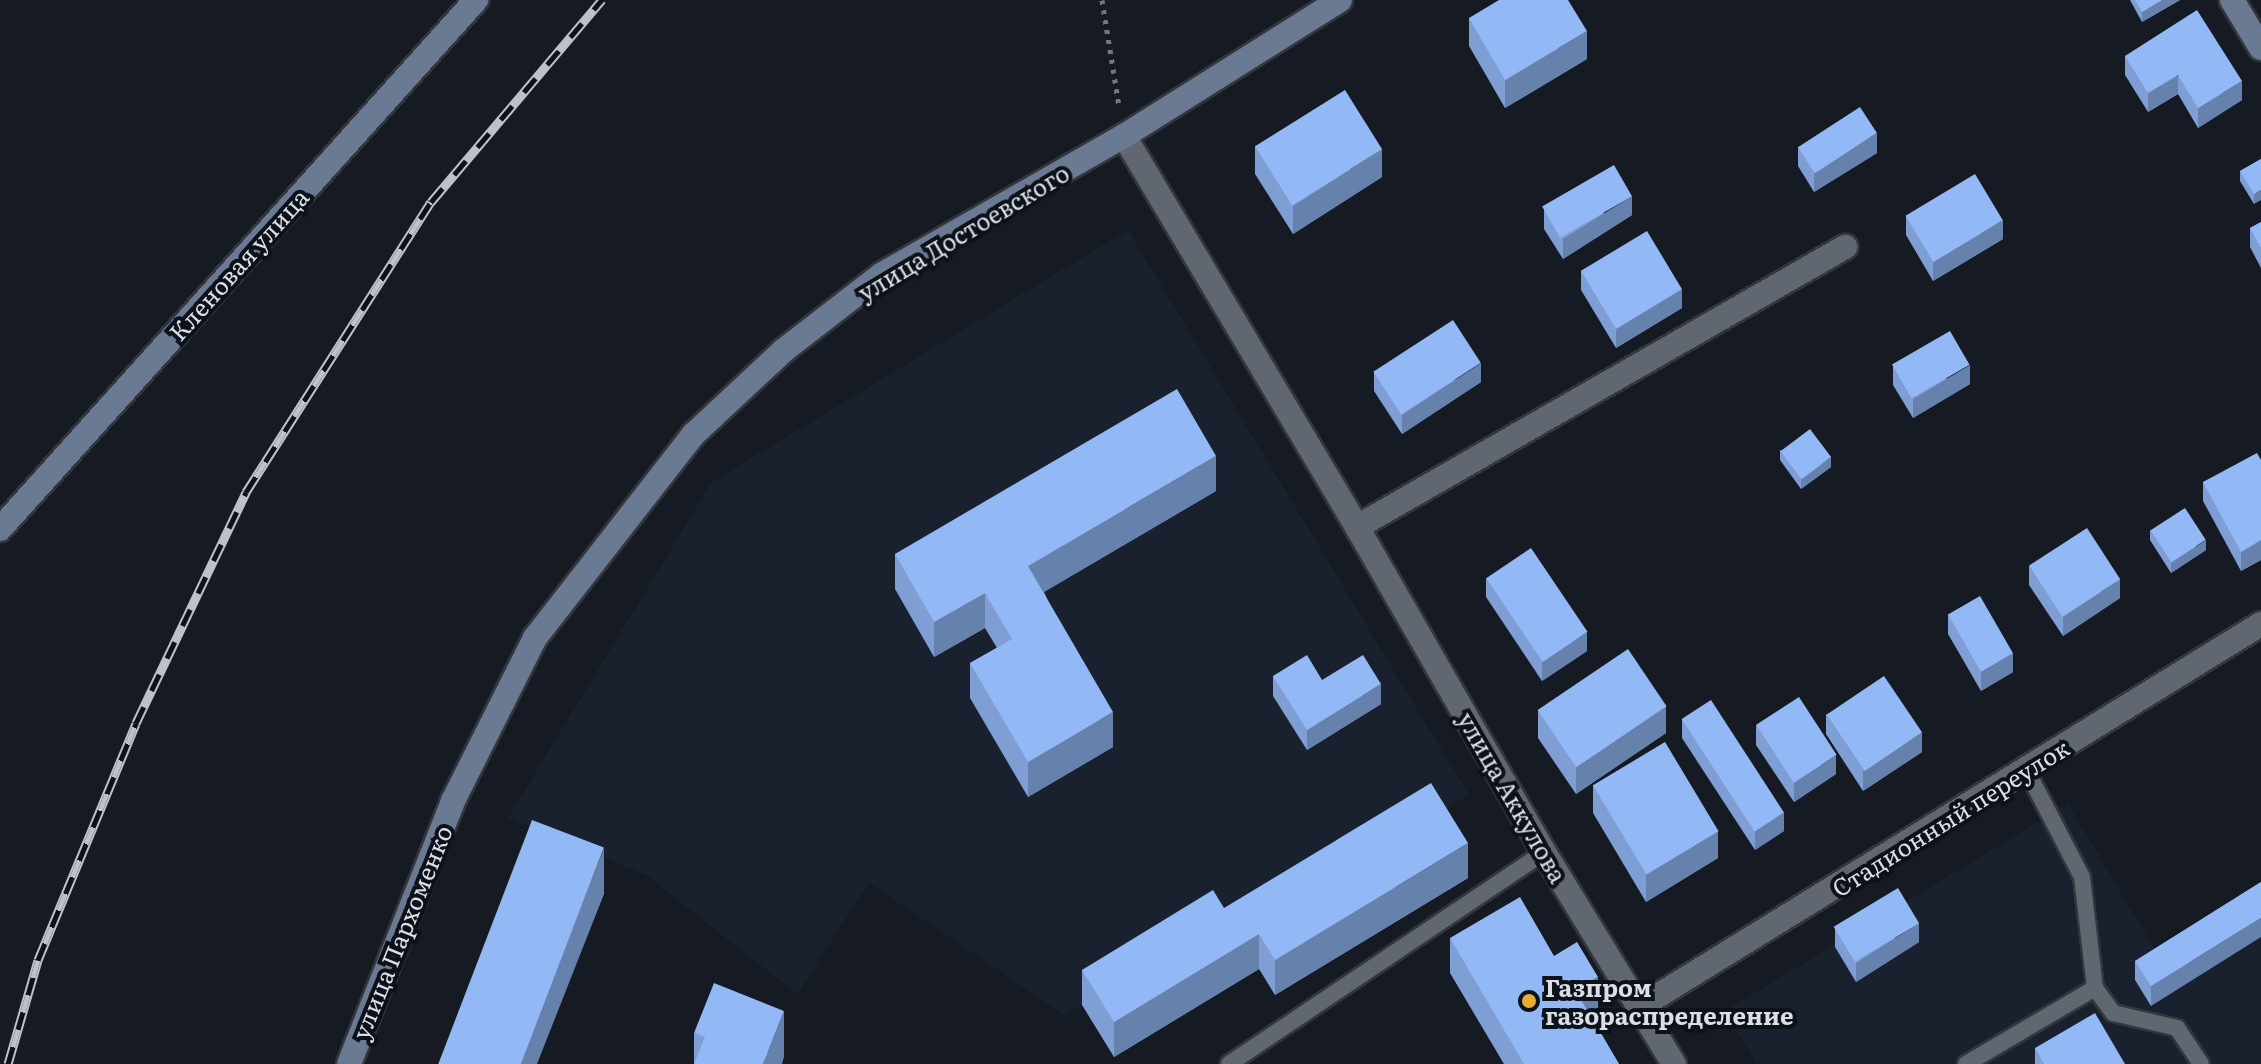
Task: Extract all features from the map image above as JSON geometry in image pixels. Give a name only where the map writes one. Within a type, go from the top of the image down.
[{"type":"main road","name":"Кленовая улица","points":[[0,529],[476,0]]},
{"type":"main road","name":"улица Достоевского","points":[[453,801],[535,638],[694,434],[783,351],[881,275],[1124,136],[1340,0]]},
{"type":"main road","points":[[2232,0],[2261,48]]},
{"type":"main road","name":"улица Пархоменко","points":[[349,1064],[453,801]]},
{"type":"street","name":"улица Аккулова","points":[[1124,136],[1357,527],[1544,852],[1674,1064]]},
{"type":"street","points":[[1357,527],[1845,247]]},
{"type":"street","name":"Стадионный переулок","points":[[1638,1008],[2261,624]]},
{"type":"lane","points":[[2027,771],[2082,877],[2095,988],[2113,1013],[2177,1028],[2201,1064]]},
{"type":"lane","points":[[1229,1064],[1544,852]]},
{"type":"lane","points":[[1966,1064],[2095,988]]},
{"type":"path","points":[[1102,0],[1124,136]]},
{"type":"shaded area","points":[[1128,230],[1469,795],[1224,943],[1213,926],[1065,1015],[869,883],[797,994],[646,875],[508,818],[712,482]]},
{"type":"shaded area","points":[[2068,804],[2163,963],[2151,1005],[2261,937],[2261,1064],[1757,1064],[1725,1011]]},
{"type":"building","points":[[1499,0],[1568,0],[1587,31],[1505,80],[1469,18]]},
{"type":"building","points":[[2135,0],[2162,0],[2142,12]]},
{"type":"building","points":[[2197,10],[2242,81],[2198,108],[2178,75],[2148,93],[2125,56]]},
{"type":"building","points":[[1345,90],[1382,149],[1292,206],[1255,146]]},
{"type":"building","points":[[1860,107],[1877,133],[1815,173],[1798,147]]},
{"type":"building","points":[[2261,159],[2261,190],[2254,194],[2240,171]]},
{"type":"building","points":[[1614,165],[1632,196],[1560,238],[1542,206]]},
{"type":"building","points":[[1975,174],[2003,220],[1933,262],[1906,216]]},
{"type":"building","points":[[2261,222],[2261,248],[2250,228]]},
{"type":"building","points":[[1647,231],[1682,289],[1616,329],[1581,271]]},
{"type":"building","points":[[1453,320],[1481,363],[1401,415],[1373,372]]},
{"type":"building","points":[[1950,331],[1970,365],[1911,398],[1892,364]]},
{"type":"building","points":[[1177,389],[1216,456],[1028,566],[1113,712],[1028,762],[970,663],[1012,639],[985,593],[934,622],[895,554]]},
{"type":"building","points":[[1810,429],[1831,457],[1802,479],[1780,451]]},
{"type":"building","points":[[2257,453],[2261,460],[2261,540],[2241,552],[2203,482]]},
{"type":"building","points":[[2185,508],[2206,540],[2171,562],[2151,530]]},
{"type":"building","points":[[2087,528],[2120,579],[2062,617],[2029,566]]},
{"type":"building","points":[[1531,548],[1587,632],[1543,662],[1486,578]]},
{"type":"building","points":[[1980,596],[2013,653],[1981,672],[1948,614]]},
{"type":"building","points":[[1628,649],[1667,706],[1576,767],[1538,710]]},
{"type":"building","points":[[1307,655],[1322,680],[1363,655],[1381,684],[1307,730],[1273,676]]},
{"type":"building","points":[[1884,676],[1922,732],[1865,771],[1827,715]]},
{"type":"building","points":[[1799,697],[1837,755],[1794,783],[1756,725]]},
{"type":"building","points":[[1711,700],[1784,812],[1755,831],[1682,719]]},
{"type":"building","points":[[1665,742],[1719,831],[1647,874],[1593,785]]},
{"type":"building","points":[[1431,783],[1468,843],[1275,960],[1259,934],[1114,1022],[1082,970],[1213,890],[1224,908]]},
{"type":"building","points":[[532,820],[604,848],[521,1064],[438,1064]]},
{"type":"building","points":[[2261,882],[2261,918],[2151,986],[2135,961]]},
{"type":"building","points":[[1898,888],[1919,923],[1855,962],[1834,927]]},
{"type":"building","name":"Газпром газораспределение","points":[[1520,897],[1554,956],[1577,942],[1598,977],[1575,990],[1619,1064],[1524,1064],[1450,938]]},
{"type":"building","points":[[714,983],[784,1011],[763,1064],[694,1064],[705,1037],[694,1033]]},
{"type":"building","points":[[2095,1013],[2125,1064],[2044,1064],[2035,1048]]},
{"type":"railway","points":[[8,1064],[38,960],[136,723],[246,492],[431,202],[602,0]]},
{"type":"place","name":"Газпром газораспределение","points":[[1529,1001]]}]
